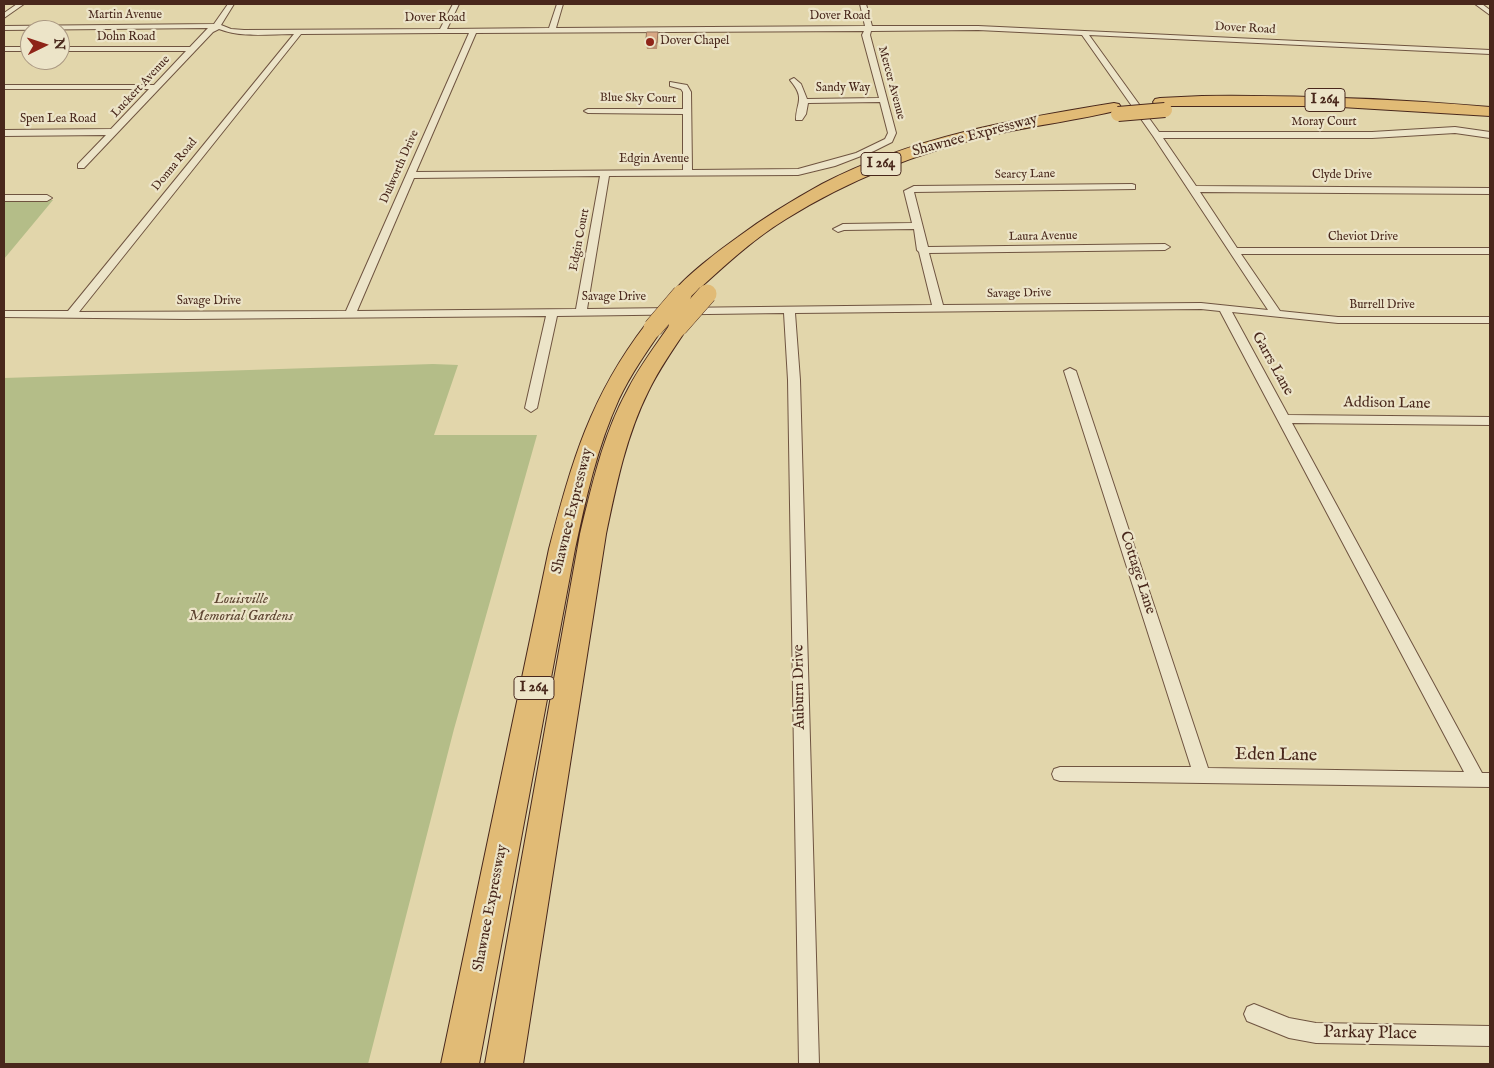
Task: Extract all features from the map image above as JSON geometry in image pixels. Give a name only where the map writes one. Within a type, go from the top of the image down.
[{"type":"highway","name":"Shawnee Expressway","points":[[504,1064],[593,534],[602,493],[615,448],[637,392],[652,365],[666,327],[682,294],[718,259],[766,223],[810,196],[868,169],[931,146],[1023,122],[1116,110],[1242,99],[1335,100],[1490,112]]},
{"type":"highway","name":"Shawnee Expressway","points":[[1162,106],[1312,106],[1490,118]]},
{"type":"highway","name":"Shawnee Expressway","points":[[460,1064],[560,559],[579,476],[591,441],[618,380],[666,327],[707,294],[755,249],[792,223],[830,200],[888,172],[931,156],[994,138],[1116,110]]},
{"type":"street","points":[[4,16],[21,4]]},
{"type":"street","points":[[218,27],[218,20],[231,4]]},
{"type":"street","points":[[442,31],[456,4]]},
{"type":"street","points":[[552,30],[560,4]]},
{"type":"street","name":"Mercer Avenue","points":[[863,4],[869,28],[866,35],[892,133],[890,139]]},
{"type":"street","points":[[1478,4],[1490,13]]},
{"type":"street","name":"Martin Avenue","points":[[4,28],[218,27]]},
{"type":"street","name":"Dover Road","points":[[218,27],[244,32],[1000,28],[1490,52]]},
{"type":"street","name":"Luckert Avenue","points":[[81,166],[210,30],[218,27]]},
{"type":"street","name":"Dulworth Drive","points":[[350,314],[474,30]]},
{"type":"street","name":"Donna Road","points":[[71,315],[299,32]]},
{"type":"street","name":"Garrs Lane","points":[[1083,32],[1157,135],[1275,312]]},
{"type":"street","points":[[4,49],[20,49]]},
{"type":"street","name":"Dohn Road","points":[[70,49],[192,49]]},
{"type":"street","points":[[794,80],[801,86],[803,101],[803,112],[799,118]]},
{"type":"street","points":[[673,84],[678,84],[686,89],[689,139],[687,172]]},
{"type":"street","points":[[4,87],[156,86]]},
{"type":"street","name":"Sandy Way","points":[[803,101],[883,100]]},
{"type":"street","name":"Blue Sky Court","points":[[588,111],[687,112]]},
{"type":"street","name":"Moray Court","points":[[1157,135],[1381,135],[1455,130],[1490,135]]},
{"type":"street","name":"Spen Lea Road","points":[[4,133],[113,132]]},
{"type":"street","name":"Edgin Avenue","points":[[411,175],[808,170],[878,146],[890,139]]},
{"type":"street","name":"Edgin Court","points":[[581,312],[585,278],[592,250],[605,173]]},
{"type":"street","name":"Searcy Lane","points":[[916,226],[908,193],[912,189],[1132,187]]},
{"type":"street","name":"Clyde Drive","points":[[1194,189],[1490,191]]},
{"type":"street","points":[[4,198],[47,198]]},
{"type":"street","points":[[838,230],[843,227],[916,226],[938,308]]},
{"type":"street","name":"Laura Avenue","points":[[922,250],[1165,247]]},
{"type":"street","name":"Cheviot Drive","points":[[1235,250],[1490,251]]},
{"type":"street","name":"Savage Drive","points":[[4,314],[552,313],[1159,306],[1224,308]]},
{"type":"street","name":"Garrs Lane","points":[[1224,308],[1275,312]]},
{"type":"street","name":"Garrs Lane","points":[[1224,308],[1483,780]]},
{"type":"street","name":"Auburn Drive","points":[[789,310],[794,380],[809,1064]]},
{"type":"street","name":"Burrell Drive","points":[[1275,312],[1338,320],[1490,320]]},
{"type":"street","points":[[531,408],[552,313]]},
{"type":"street","name":"Cottage Lane","points":[[1070,371],[1074,388],[1104,470],[1202,775]]},
{"type":"street","name":"Addison Lane","points":[[1284,419],[1490,421]]},
{"type":"street","name":"Eden Lane","points":[[1060,774],[1483,780]]},
{"type":"street","name":"Parkay Place","points":[[1254,1014],[1289,1028],[1316,1033],[1490,1036]]},
{"type":"green space","points":[[4,200],[53,200],[4,259]]},
{"type":"green space","name":"Louisville Memorial Gardens","points":[[433,364],[458,365],[434,435],[537,435],[454,729],[368,1064],[4,1064],[4,378]]},
{"type":"building","points":[[647,32],[658,32],[657,43],[646,43]]},
{"type":"place","name":"Dover Chapel","points":[[650,42]]}]
